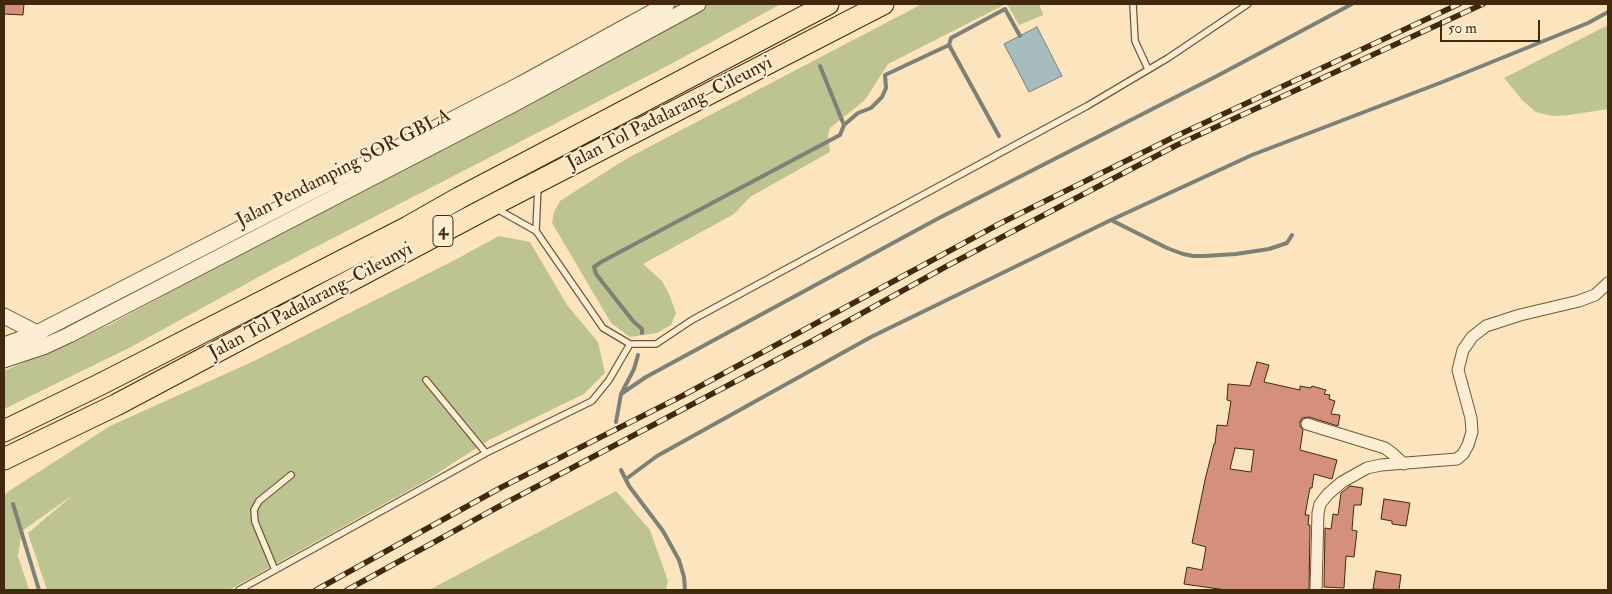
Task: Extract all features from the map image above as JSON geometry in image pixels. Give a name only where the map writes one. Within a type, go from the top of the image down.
[{"type":"highway","name":"Jalan Tol Padalarang–Cileunyi","points":[[4,431],[100,385],[399,231],[828,4]]},
{"type":"highway","name":"Jalan Tol Padalarang–Cileunyi","points":[[4,458],[116,405],[491,206],[883,4]]},
{"type":"highway","points":[[4,472],[20,461],[40,441]]},
{"type":"street","name":"Jalan Pendamping SOR GBLA","points":[[4,360],[667,4]]},
{"type":"street","name":"Jalan Pendamping SOR GBLA","points":[[4,345],[40,340],[512,105],[698,4]]},
{"type":"street","points":[[1316,590],[1318,512],[1320,504],[1328,494],[1342,482],[1368,468],[1381,465],[1457,459],[1463,454],[1472,432],[1471,418],[1458,370],[1463,350],[1472,337],[1486,326],[1595,295],[1608,283]]},
{"type":"street","points":[[4,316],[40,340]]},
{"type":"street","points":[[1308,424],[1385,448],[1404,464]]},
{"type":"lane","points":[[1133,4],[1134,33],[1148,69]]},
{"type":"lane","points":[[491,206],[536,231],[603,328],[630,344],[656,344],[692,320],[1087,106],[1248,4]]},
{"type":"lane","points":[[536,231],[538,182]]},
{"type":"lane","points":[[240,590],[486,453],[592,401],[609,380],[630,344]]},
{"type":"lane","points":[[426,380],[486,453]]},
{"type":"lane","points":[[275,570],[255,522],[254,510],[259,501],[291,475]]},
{"type":"green space","points":[[705,4],[781,4],[669,65],[275,268],[129,348],[4,409],[4,371],[109,325]]},
{"type":"green space","points":[[922,4],[1006,4],[888,64],[865,100],[830,128],[828,134],[830,152],[750,197],[734,214],[643,264],[662,281],[670,296],[676,313],[671,325],[657,333],[630,337],[611,323],[552,223],[554,212],[560,201],[626,159]]},
{"type":"green space","points":[[1007,4],[1039,4],[1043,15],[1019,25]]},
{"type":"green space","points":[[1608,25],[1608,109],[1552,116],[1536,112],[1523,101],[1504,78]]},
{"type":"green space","points":[[499,236],[530,242],[567,305],[598,342],[605,373],[584,394],[489,440],[427,480],[229,590],[47,590],[28,533],[73,495],[22,531],[18,556],[29,590],[4,590],[4,495],[9,491],[110,426],[254,361]]},
{"type":"green space","points":[[616,491],[650,530],[668,581],[666,590],[429,590]]},
{"type":"shaded area","points":[[1037,27],[1062,76],[1029,92],[1004,44]]},
{"type":"building","points":[[4,4],[24,4],[23,15],[4,14]]},
{"type":"building","points":[[1257,362],[1269,365],[1264,382],[1300,390],[1300,386],[1311,388],[1312,386],[1326,390],[1324,394],[1330,395],[1329,399],[1335,401],[1331,414],[1340,415],[1338,426],[1309,417],[1302,418],[1300,422],[1303,430],[1300,450],[1337,460],[1332,479],[1314,474],[1312,488],[1310,488],[1305,515],[1309,515],[1308,525],[1310,525],[1309,590],[1226,590],[1184,584],[1187,567],[1202,570],[1206,547],[1192,543],[1205,480],[1215,444],[1217,425],[1227,426],[1231,401],[1227,400],[1228,384],[1250,386]],"holes":[[[1235,448],[1254,450],[1251,472],[1230,469]]]},
{"type":"building","points":[[1350,486],[1363,488],[1361,505],[1354,505],[1352,530],[1357,531],[1354,557],[1346,556],[1344,588],[1324,587],[1325,528],[1331,529],[1333,514],[1338,515],[1341,493]]},
{"type":"building","points":[[1384,499],[1410,503],[1406,526],[1392,524],[1392,521],[1381,519]]},
{"type":"building","points":[[1376,571],[1401,575],[1399,590],[1373,589]]},
{"type":"waterway","points":[[621,394],[646,377],[939,218],[1215,77],[1352,4]]},
{"type":"waterway","points":[[949,45],[951,38],[1005,9],[1020,36]]},
{"type":"waterway","points":[[626,479],[657,456],[871,337],[1111,220],[1252,155],[1445,81],[1588,23],[1608,12]]},
{"type":"waterway","points":[[642,333],[642,329],[633,321],[596,274],[594,267],[840,135],[844,125],[858,113],[871,108],[882,97],[886,88],[885,75],[949,45],[999,136]]},
{"type":"waterway","points":[[820,66],[844,125]]},
{"type":"waterway","points":[[1111,220],[1167,248],[1193,256],[1236,254],[1269,249],[1287,243],[1292,235]]},
{"type":"waterway","points":[[616,422],[621,394],[634,369],[638,355]]},
{"type":"waterway","points":[[621,470],[629,486],[663,531],[679,560],[684,577],[685,590]]},
{"type":"waterway","points":[[13,504],[39,590]]},
{"type":"railway","points":[[316,590],[502,487],[682,396],[999,224],[1172,138],[1459,4]]},
{"type":"railway","points":[[347,590],[498,507],[812,341],[947,266],[1177,145],[1483,4]]}]
